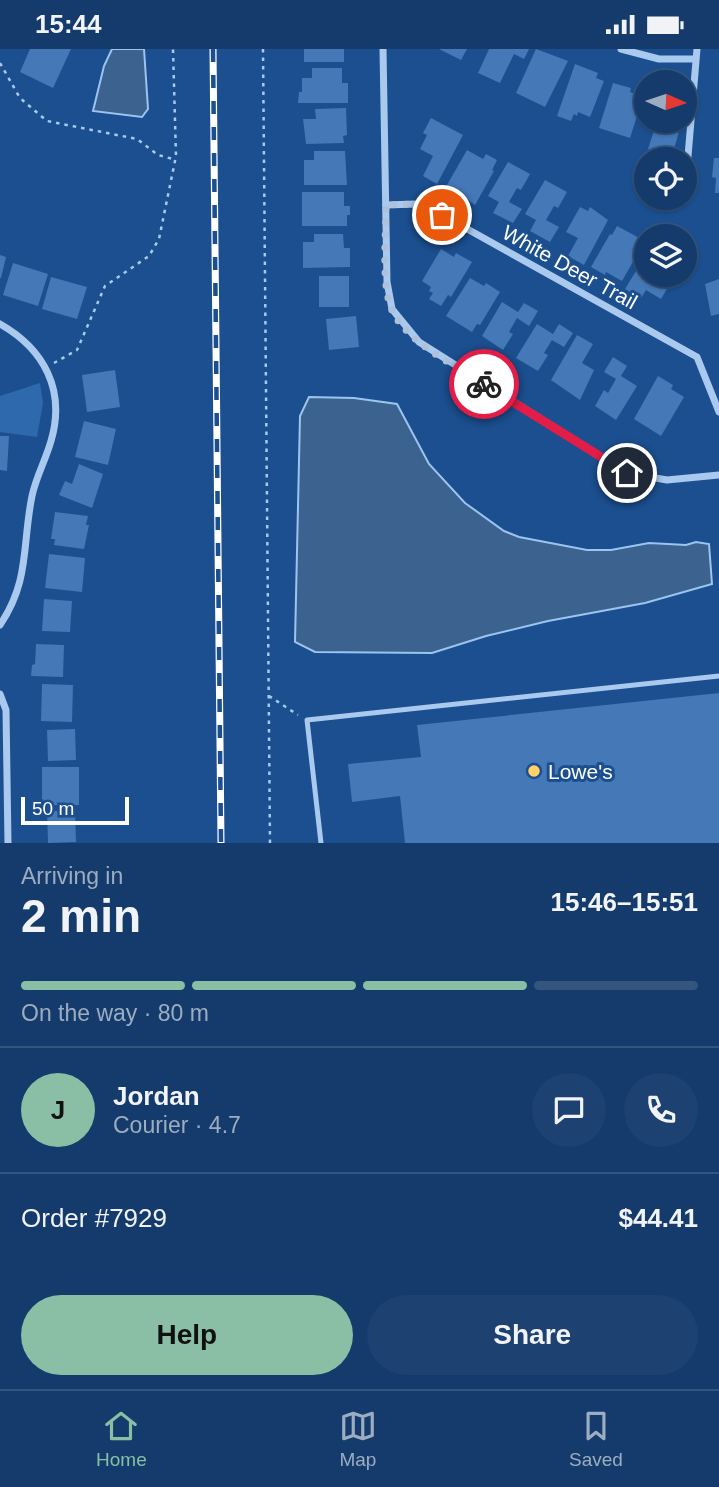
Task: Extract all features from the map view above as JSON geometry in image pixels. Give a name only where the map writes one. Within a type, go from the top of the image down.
[{"type":"street","points":[[383,49],[387,282],[391,309],[419,342],[627,473],[667,480],[719,475]]},
{"type":"street","points":[[621,49],[659,59],[695,59]]},
{"type":"street","points":[[688,147],[697,49]]},
{"type":"street","name":"White Deer Trail","points":[[386,205],[415,204],[435,211],[696,358],[719,411]]},
{"type":"street","points":[[0,324],[21,336],[46,367],[56,404],[52,438],[32,495],[22,580],[0,625]]},
{"type":"street","points":[[0,694],[6,711],[8,843]]},
{"type":"lane","points":[[321,843],[307,720],[719,675]]},
{"type":"path","points":[[46,367],[77,350],[105,286],[149,256],[159,239],[175,159],[173,49]]},
{"type":"path","points":[[263,49],[270,843]]},
{"type":"path","points":[[0,63],[20,98],[47,121],[137,139],[158,155],[175,159]]},
{"type":"path","points":[[269,696],[307,720]]},
{"type":"shaded area","points":[[112,49],[144,49],[148,109],[142,117],[93,111],[104,66]]},
{"type":"shaded area","points":[[40,383],[43,403],[37,437],[0,432],[0,396]]},
{"type":"shaded area","points":[[309,397],[354,398],[397,404],[429,464],[465,503],[504,531],[519,537],[587,550],[611,550],[649,543],[709,544],[712,584],[645,603],[486,636],[432,653],[315,652],[295,642],[300,416]]},
{"type":"building","points":[[30,49],[71,49],[53,88],[20,72]]},
{"type":"building","points":[[304,49],[344,49],[344,62],[304,62]]},
{"type":"building","points":[[439,49],[467,49],[461,60]]},
{"type":"building","points":[[489,49],[529,49],[524,59],[514,54],[500,83],[478,73]]},
{"type":"building","points":[[536,49],[568,61],[545,107],[516,93]]},
{"type":"building","points":[[575,64],[598,73],[596,78],[604,81],[590,117],[578,112],[571,121],[557,116]]},
{"type":"building","points":[[312,68],[342,68],[342,83],[348,83],[348,103],[298,103],[299,92],[302,92],[302,78],[312,78]]},
{"type":"building","points":[[613,83],[631,88],[630,92],[634,94],[634,125],[630,138],[599,128]]},
{"type":"building","points":[[346,108],[347,135],[343,136],[344,143],[306,144],[303,119],[316,119],[315,109]]},
{"type":"building","points":[[431,118],[463,135],[437,184],[423,176],[433,156],[420,149],[427,135],[423,133]]},
{"type":"building","points":[[653,133],[679,133],[675,147],[649,147]]},
{"type":"building","points":[[467,150],[483,159],[486,154],[497,160],[492,170],[494,171],[475,205],[447,185]]},
{"type":"building","points":[[314,151],[345,151],[347,185],[304,185],[304,160],[314,160]]},
{"type":"building","points":[[714,158],[719,158],[719,193],[715,193],[716,178],[712,177]]},
{"type":"building","points":[[508,162],[530,174],[521,190],[517,188],[509,202],[522,209],[513,223],[493,213],[499,202],[488,196]]},
{"type":"building","points":[[545,180],[567,192],[558,208],[554,206],[546,220],[559,227],[550,242],[530,231],[536,220],[525,214]]},
{"type":"building","points":[[302,192],[344,192],[344,206],[350,206],[347,226],[302,226]]},
{"type":"building","points":[[580,207],[588,211],[590,207],[608,220],[584,265],[568,256],[578,238],[566,232]]},
{"type":"building","points":[[617,226],[634,235],[634,260],[622,281],[591,267],[610,234],[612,235]]},
{"type":"building","points":[[314,234],[343,234],[344,248],[350,248],[350,267],[303,268],[303,242],[314,242]]},
{"type":"building","points":[[441,249],[454,257],[456,253],[472,262],[451,297],[448,295],[441,306],[429,299],[433,293],[429,291],[431,287],[422,281]]},
{"type":"building","points":[[0,255],[6,257],[1,278],[0,278]]},
{"type":"building","points":[[13,263],[48,274],[38,306],[3,295]]},
{"type":"building","points":[[634,274],[634,287],[668,287],[661,299],[646,290],[641,298],[625,289]]},
{"type":"building","points":[[319,276],[349,276],[349,307],[319,307]]},
{"type":"building","points":[[51,277],[87,287],[77,319],[42,309]]},
{"type":"building","points":[[470,278],[484,286],[486,283],[500,292],[480,325],[477,324],[472,332],[446,316]]},
{"type":"building","points":[[719,279],[719,314],[711,316],[705,284]]},
{"type":"building","points":[[502,302],[518,312],[524,303],[538,311],[529,326],[517,318],[509,332],[513,334],[503,350],[482,336]]},
{"type":"building","points":[[356,316],[359,347],[329,350],[326,319]]},
{"type":"building","points":[[537,324],[553,334],[559,324],[573,333],[564,347],[552,340],[544,353],[548,355],[538,371],[516,358]]},
{"type":"building","points":[[577,335],[593,344],[582,363],[594,370],[580,400],[551,380]]},
{"type":"building","points":[[613,357],[627,366],[621,376],[637,386],[616,420],[595,406],[604,390],[608,393],[616,379],[604,372]]},
{"type":"building","points":[[115,370],[120,407],[87,412],[82,375]]},
{"type":"building","points":[[658,376],[673,385],[671,389],[684,397],[661,436],[634,419]]},
{"type":"building","points":[[84,421],[116,429],[108,465],[75,457]]},
{"type":"building","points":[[0,436],[9,436],[7,471],[0,470]]},
{"type":"building","points":[[79,464],[103,474],[92,508],[59,495],[65,481],[72,484]]},
{"type":"building","points":[[55,512],[88,516],[84,549],[54,545],[55,539],[51,539]]},
{"type":"building","points":[[49,554],[85,558],[82,592],[45,588]]},
{"type":"building","points":[[44,599],[72,601],[70,632],[42,631]]},
{"type":"building","points":[[36,644],[64,645],[63,677],[31,676]]},
{"type":"building","points":[[42,684],[73,685],[72,722],[41,721]]},
{"type":"building","name":"Lowe's","points":[[719,693],[719,843],[405,843],[400,796],[352,802],[348,764],[421,757],[417,725]]},
{"type":"building","points":[[75,729],[76,760],[48,761],[47,730]]},
{"type":"building","points":[[42,767],[79,767],[79,805],[42,805]]},
{"type":"building","points":[[47,811],[75,811],[76,842],[48,843]]},
{"type":"railway","points":[[213,49],[221,843]]},
{"type":"way so far","points":[[442,215],[415,204],[386,205],[387,282],[391,309],[419,342],[484,384]]},
{"type":"place","name":"Lowe's","points":[[534,771]]},
{"type":"route","points":[[484,384],[627,473]]}]
